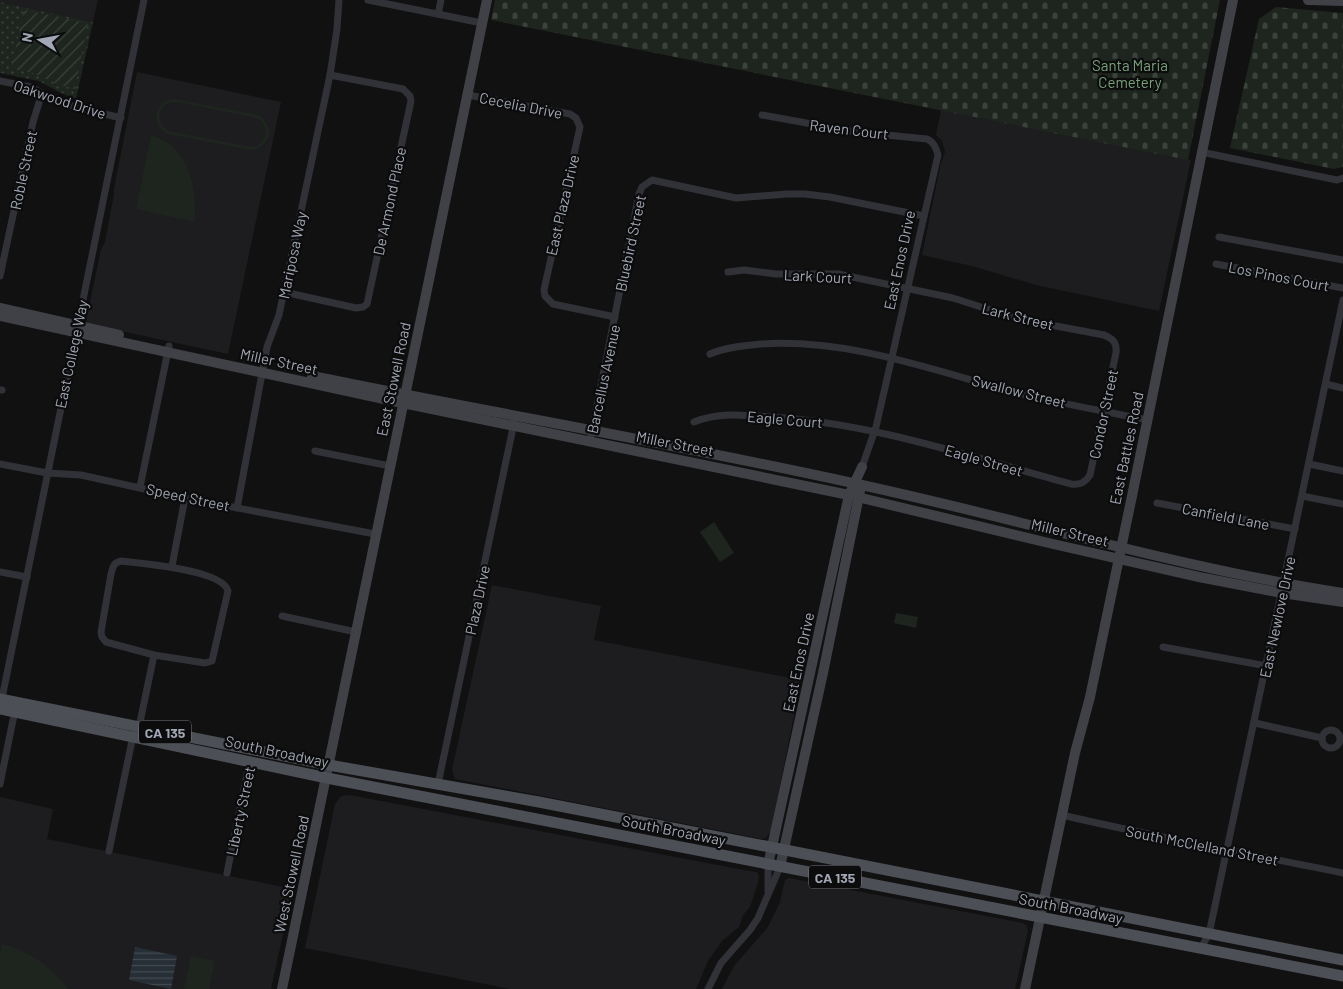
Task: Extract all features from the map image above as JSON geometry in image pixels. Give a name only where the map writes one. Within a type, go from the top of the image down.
[{"type":"main road","name":"South Broadway","points":[[0,704],[251,755],[329,765],[438,784],[778,848],[1343,960]]},
{"type":"main road","name":"South Broadway","points":[[251,755],[327,778],[1343,976]]},
{"type":"street","name":"East College Way","points":[[0,704],[144,0]]},
{"type":"street","name":"Mariposa Way","points":[[237,508],[267,347],[279,315],[330,75],[339,0]]},
{"type":"street","points":[[368,0],[482,23]]},
{"type":"street","points":[[438,14],[441,0]]},
{"type":"street","name":"East Stowell Road","points":[[329,765],[375,534],[487,0]]},
{"type":"street","name":"East Battles Road","points":[[1025,989],[1075,753],[1090,697],[1233,0]]},
{"type":"street","points":[[1308,0],[1343,1]]},
{"type":"street","name":"De Armond Place","points":[[284,292],[356,308],[367,304],[411,101],[410,96],[404,89],[330,75]]},
{"type":"street","name":"Oakwood Drive","points":[[0,81],[31,87],[72,106],[120,118]]},
{"type":"street","name":"Roble Street","points":[[0,276],[33,122],[42,93]]},
{"type":"street","name":"Cecelia Drive","points":[[468,95],[572,116]]},
{"type":"street","name":"Raven Court","points":[[762,115],[856,132],[927,139],[935,146]]},
{"type":"street","name":"East Plaza Drive","points":[[572,116],[579,122],[580,127],[545,282],[545,296],[553,304],[615,317]]},
{"type":"street","name":"East Enos Drive","points":[[774,866],[854,496],[875,432],[938,155],[935,146]]},
{"type":"street","points":[[1201,152],[1337,180],[1343,178]]},
{"type":"street","name":"Bluebird Street","points":[[615,317],[639,194],[642,187],[652,180],[736,198],[787,194],[814,195],[924,216]]},
{"type":"street","points":[[1219,237],[1343,260]]},
{"type":"street","name":"Los Pinos Court","points":[[1216,264],[1343,288]]},
{"type":"street","name":"Lark Court","points":[[728,272],[744,270],[776,274],[838,274],[908,288]]},
{"type":"street","name":"Lark Street","points":[[908,288],[953,298],[1006,315],[1104,335],[1114,340],[1116,353]]},
{"type":"street","name":"East Newlove Drive","points":[[1201,948],[1209,934],[1228,849],[1326,384],[1340,327],[1343,300]]},
{"type":"street","name":"Miller Street","points":[[0,308],[76,329]]},
{"type":"street","name":"Miller Street","points":[[0,316],[76,329],[404,399],[514,420],[592,430],[857,484],[1343,602]]},
{"type":"street","name":"Barcellus Avenue","points":[[590,442],[615,317]]},
{"type":"street","name":"Swallow Street","points":[[710,354],[728,348],[784,343],[823,346],[892,359],[939,370],[1015,392],[1147,420]]},
{"type":"street","points":[[140,487],[168,349]]},
{"type":"street","name":"Condor Street","points":[[1090,475],[1116,353]]},
{"type":"street","points":[[1326,384],[1343,388]]},
{"type":"street","name":"Eagle Court","points":[[694,422],[707,417],[738,415],[796,418],[875,432]]},
{"type":"street","name":"Miller Street","points":[[514,420],[590,442],[854,496],[1118,559],[1283,588],[1343,593]]},
{"type":"street","name":"Plaza Drive","points":[[438,784],[514,420]]},
{"type":"street","name":"Eagle Street","points":[[875,432],[933,444],[1071,484],[1084,482],[1090,475]]},
{"type":"street","points":[[315,451],[390,466]]},
{"type":"street","name":"Speed Street","points":[[0,464],[47,473],[81,475],[186,498],[375,534]]},
{"type":"street","points":[[1309,464],[1343,471]]},
{"type":"street","points":[[1302,496],[1343,504]]},
{"type":"street","points":[[172,566],[186,498]]},
{"type":"street","name":"Canfield Lane","points":[[1157,503],[1295,529]]},
{"type":"street","points":[[121,561],[172,566],[220,581],[227,586],[228,591],[212,661],[205,663],[154,655],[106,642],[102,637],[101,632],[111,574],[116,563],[121,561]]},
{"type":"street","points":[[0,572],[27,577]]},
{"type":"street","points":[[282,616],[356,632]]},
{"type":"street","points":[[1163,646],[1267,666]]},
{"type":"street","points":[[108,851],[154,655]]},
{"type":"street","points":[[0,784],[16,707]]},
{"type":"street","points":[[1255,724],[1322,738]]},
{"type":"street","name":"Liberty Street","points":[[227,873],[251,755]]},
{"type":"street","name":"West Stowell Road","points":[[282,989],[329,765]]},
{"type":"street","name":"South McClelland Street","points":[[1062,815],[1343,873]]},
{"type":"street","points":[[708,989],[721,963],[758,918],[768,896],[774,866]]},
{"type":"street","points":[[768,896],[774,866]]},
{"type":"street","name":"East Newlove Drive","points":[[1209,934],[1212,951]]},
{"type":"shaded area","points":[[0,0],[98,0],[93,22],[0,2]]},
{"type":"shaded area","points":[[137,72],[281,102],[228,354],[88,324],[86,321],[101,249],[105,242]]},
{"type":"shaded area","points":[[941,110],[1191,160],[1159,311],[1036,285],[972,266],[922,255],[940,167],[945,152],[942,141],[936,135]]},
{"type":"shaded area","points":[[492,585],[601,606],[594,640],[801,680],[771,831],[766,838],[762,839],[455,779],[452,770]]},
{"type":"shaded area","points":[[350,795],[757,872],[759,876],[758,883],[750,907],[743,915],[739,927],[722,941],[708,961],[696,989],[510,989],[305,948],[335,804],[341,796]]},
{"type":"shaded area","points":[[0,797],[53,809],[47,839],[293,889],[271,989],[0,989]]},
{"type":"shaded area","points":[[789,878],[1023,923],[1027,926],[1028,931],[1015,989],[722,989],[734,966],[768,927],[780,902],[785,880]]},
{"type":"shaded area","points":[[135,947],[177,956],[171,989],[129,980]]},
{"type":"green space","name":"Santa Maria Cemetery","points":[[495,0],[1220,0],[1188,160],[491,20]]},
{"type":"green space","points":[[0,2],[93,22],[76,99],[39,81],[0,73]]},
{"type":"green space","points":[[1276,7],[1343,13],[1343,167],[1334,169],[1230,148],[1259,19]]},
{"type":"green space","points":[[24,10],[88,23],[75,89],[59,85],[33,73],[11,69]]},
{"type":"green space","points":[[174,99],[258,115],[267,124],[268,136],[263,145],[251,150],[167,134],[158,125],[156,119],[159,108],[167,101]],"holes":[[[170,102],[257,118],[264,126],[266,135],[261,143],[251,147],[169,131],[160,120],[160,112]]]},
{"type":"green space","points":[[151,135],[172,146],[185,164],[194,193],[195,222],[136,209]]},
{"type":"green space","points":[[714,522],[734,553],[720,562],[700,532]]},
{"type":"green space","points":[[896,613],[918,617],[916,628],[894,623]]},
{"type":"green space","points":[[2,944],[21,950],[38,960],[68,989],[0,989],[0,953]]},
{"type":"green space","points":[[191,956],[215,961],[209,989],[184,989]]}]
